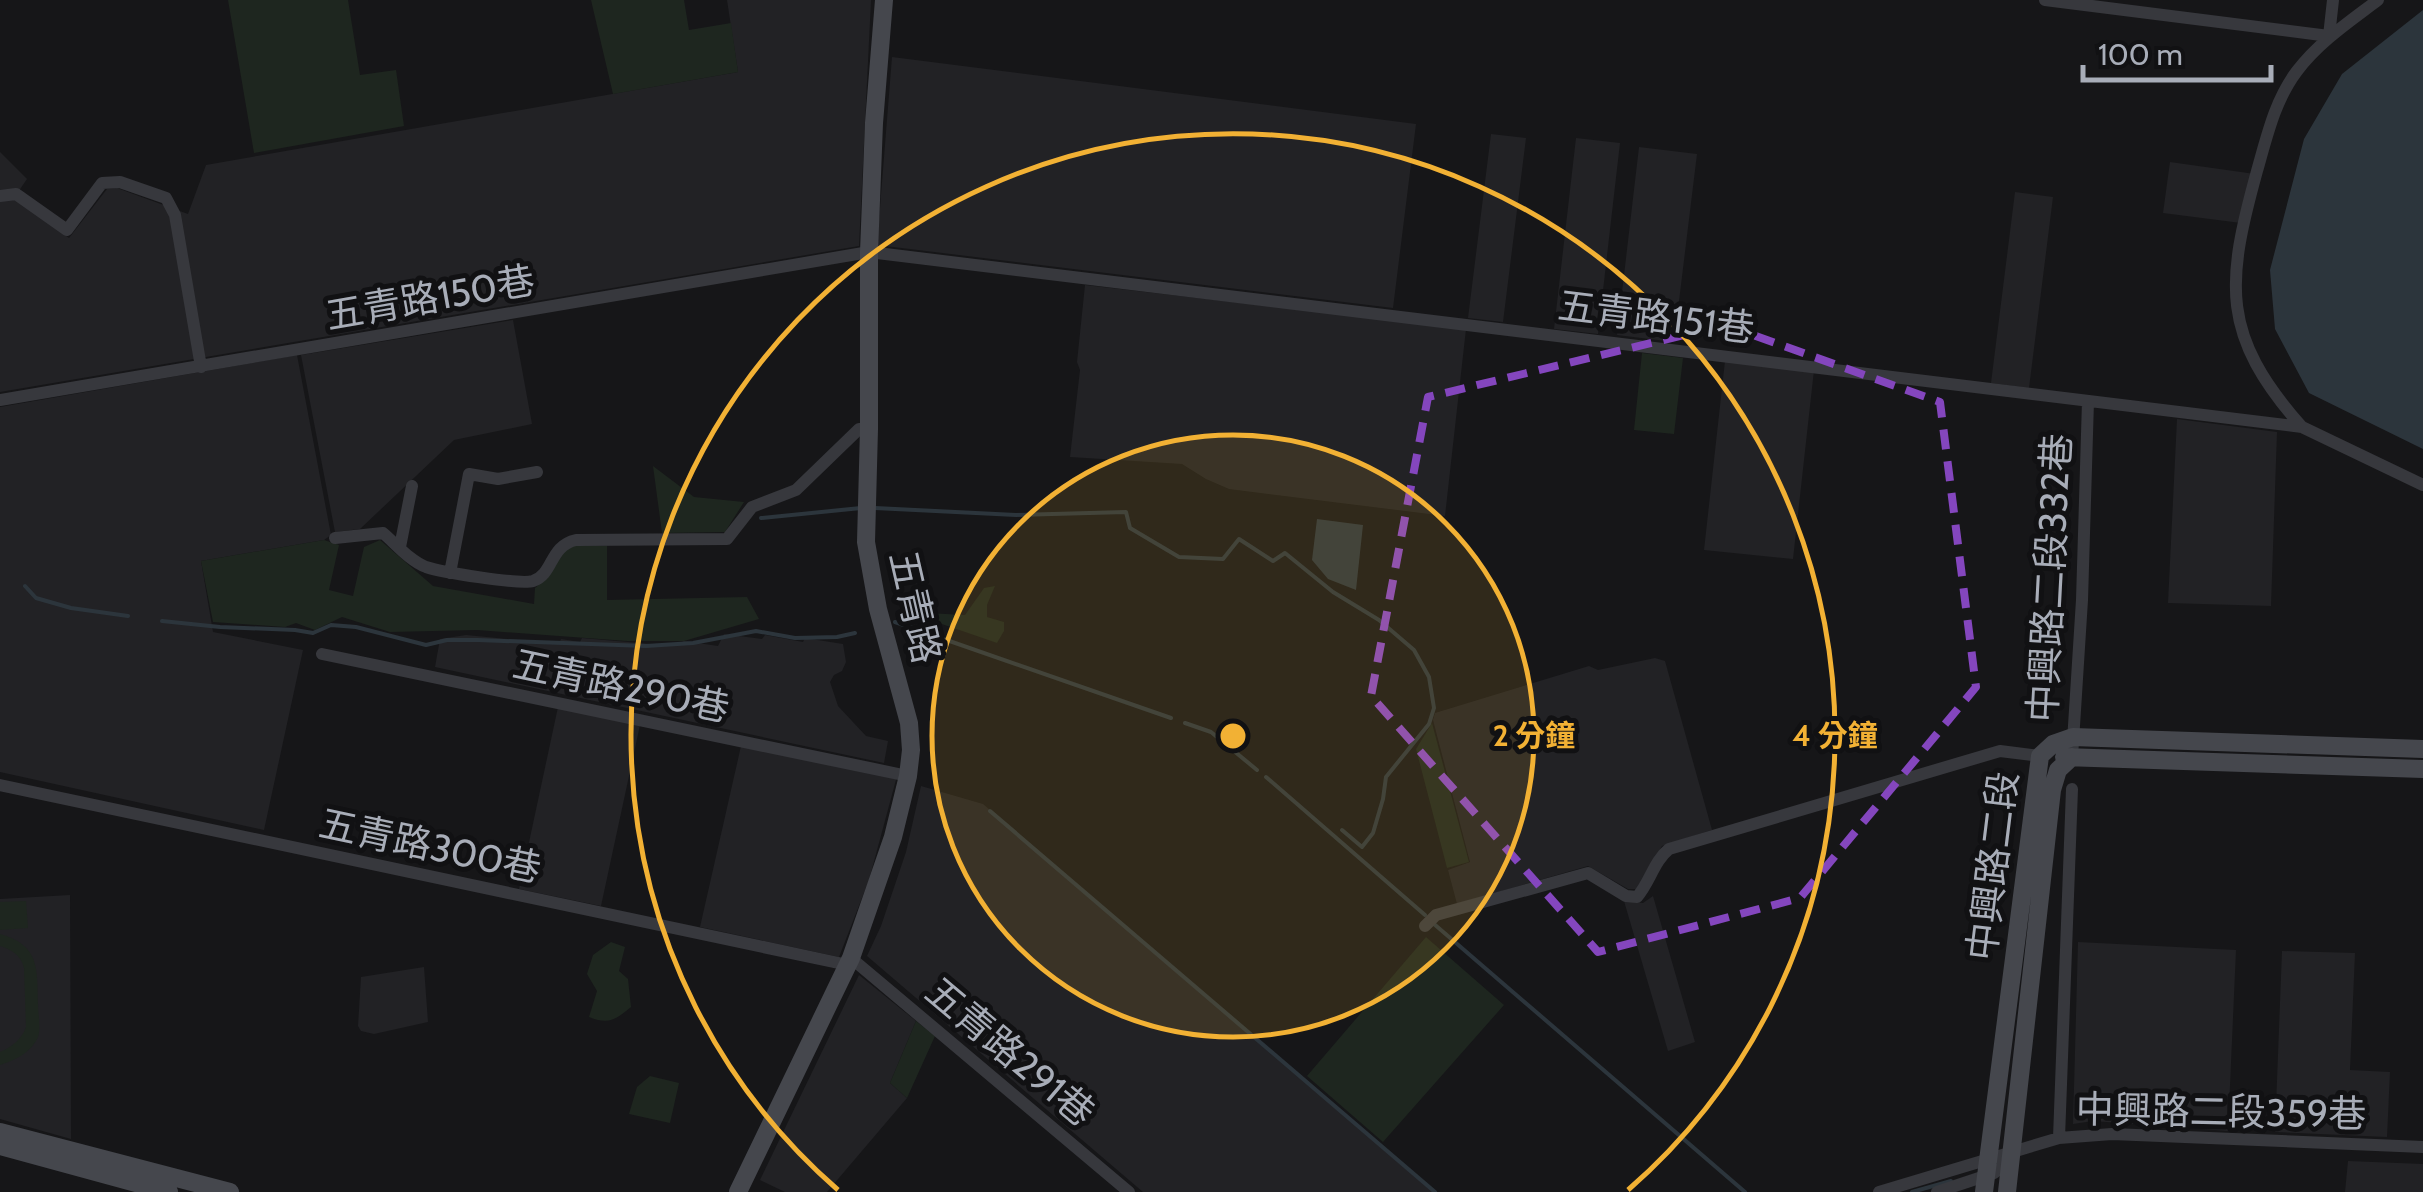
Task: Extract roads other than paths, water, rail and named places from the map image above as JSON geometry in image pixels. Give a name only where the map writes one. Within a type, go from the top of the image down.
[{"type":"street","name":"五青路","points":[[738,1192],[850,961],[893,837],[908,776],[908,723],[878,609],[866,542],[869,252],[884,0]]},
{"type":"street","points":[[2045,0],[2329,36]]},
{"type":"street","points":[[2329,36],[2333,0]]},
{"type":"street","points":[[2302,426],[2260,372],[2241,333],[2234,292],[2241,228],[2272,116],[2296,73],[2329,36],[2378,0]]},
{"type":"street","points":[[0,196],[16,194],[67,230],[102,183],[120,182],[166,198],[174,215],[201,367]]},
{"type":"street","name":"五青路150巷","points":[[0,400],[869,252]]},
{"type":"street","name":"五青路151巷","points":[[869,252],[2302,426],[2423,485]]},
{"type":"street","name":"中興路二段332巷","points":[[2072,757],[2088,401]]},
{"type":"street","points":[[335,538],[384,533],[422,566],[536,580],[564,543],[576,540],[727,539],[752,507],[796,490],[859,429],[869,429]]},
{"type":"street","points":[[450,572],[469,474],[498,480],[537,472]]},
{"type":"street","points":[[400,547],[412,486]]},
{"type":"street","name":"五青路290巷","points":[[322,654],[908,776]]},
{"type":"street","points":[[2073,737],[2423,749]]},
{"type":"street","name":"中興路二段","points":[[1986,1176],[2040,756],[2053,744],[2073,737]]},
{"type":"street","points":[[1425,926],[1436,915],[1588,873],[1626,896],[1637,897],[1668,849],[2000,751],[2072,757]]},
{"type":"street","name":"中興路二段","points":[[2007,1192],[2052,790],[2058,770],[2072,757],[2423,769]]},
{"type":"street","name":"五青路300巷","points":[[0,785],[850,961]]},
{"type":"street","points":[[2059,1138],[2072,788]]},
{"type":"street","name":"五青路291巷","points":[[850,961],[1129,1192]]},
{"type":"street","points":[[0,1132],[230,1192]]},
{"type":"street","name":"中興路二段359巷","points":[[1986,1176],[2013,1154],[2059,1138],[2112,1134],[2423,1147]]},
{"type":"street","points":[[0,1146],[168,1192]]},
{"type":"street","points":[[1879,1192],[1986,1176]]},
{"type":"street","points":[[1938,1192],[1986,1176]]},
{"type":"waterway","points":[[761,518],[861,508]]},
{"type":"waterway","points":[[875,508],[1016,515],[1126,512],[1130,528],[1179,557],[1223,559],[1239,539],[1273,561],[1285,553],[1414,650],[1429,677],[1434,708],[1429,724],[1386,777],[1373,833],[1362,847],[1342,830]]},
{"type":"waterway","points":[[25,586],[36,598],[71,608],[128,616]]},
{"type":"waterway","points":[[162,621],[313,633],[331,625],[356,627],[426,645],[478,640],[646,646],[693,643],[756,631],[795,638],[855,633]]},
{"type":"waterway","points":[[895,622],[1171,718]]},
{"type":"waterway","points":[[1185,723],[1211,732],[1257,770]]},
{"type":"waterway","points":[[1266,777],[1425,915]]},
{"type":"waterway","points":[[990,811],[1435,1192]]},
{"type":"waterway","points":[[1434,924],[1745,1192]]},
{"type":"waterway","points":[[1912,1192],[1951,1181]]}]
